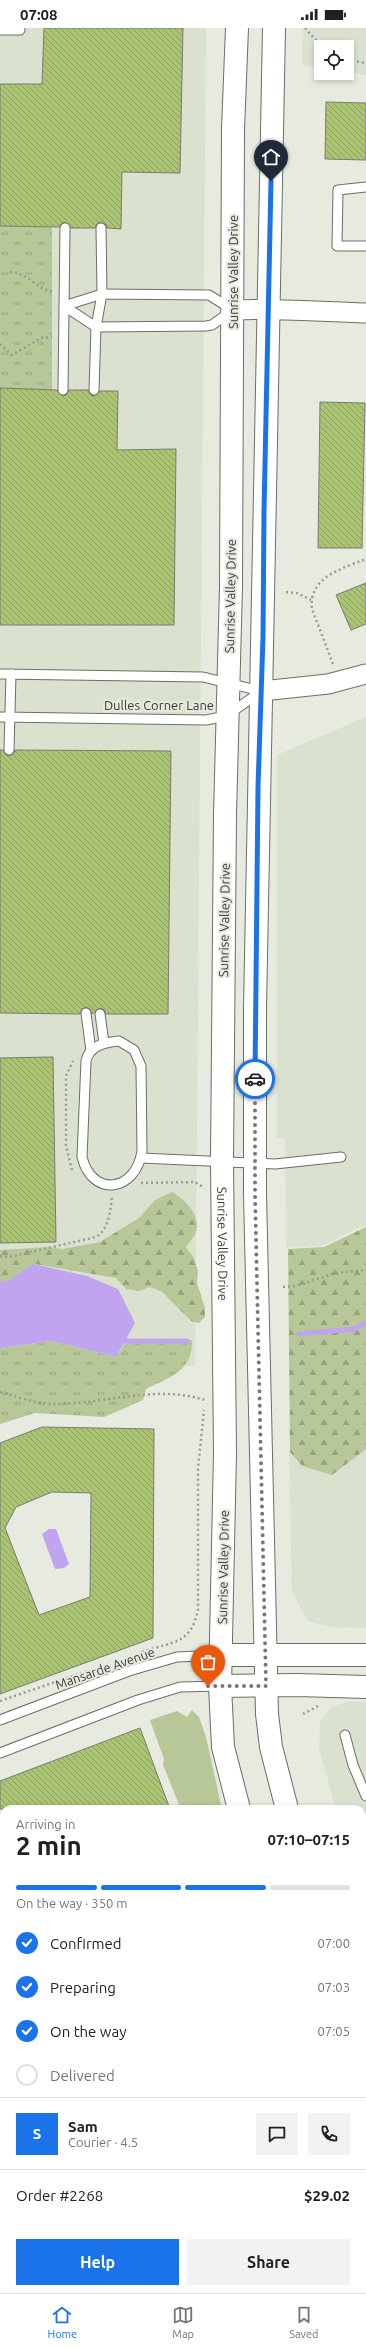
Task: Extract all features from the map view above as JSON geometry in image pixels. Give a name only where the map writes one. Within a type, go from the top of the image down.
[{"type":"main road","name":"Sunrise Valley Drive","points":[[237,28],[233,130],[228,682],[226,716],[222,1161],[224,1453],[220,1686],[223,1747],[238,1805]]},
{"type":"main road","points":[[274,28],[270,308],[264,512],[262,692],[255,1008],[255,1162],[266,1686],[271,1746],[286,1805]]},
{"type":"main road","points":[[221,1655],[366,1655]]},
{"type":"main road","points":[[220,1686],[366,1687]]},
{"type":"street","points":[[232,310],[270,308],[294,311],[366,313]]},
{"type":"street","points":[[262,692],[340,681],[366,674]]},
{"type":"lane","points":[[0,30],[20,30]]},
{"type":"lane","points":[[366,187],[338,190],[337,246],[366,246]]},
{"type":"lane","points":[[63,390],[65,228]]},
{"type":"lane","points":[[94,390],[96,327],[102,294],[101,228]]},
{"type":"lane","points":[[102,294],[209,295],[232,310],[212,325],[206,326],[96,327],[64,306],[102,294]]},
{"type":"lane","name":"Dulles Corner Lane","points":[[0,674],[203,677],[228,682],[262,692]]},
{"type":"lane","points":[[9,750],[11,674]]},
{"type":"lane","name":"Dulles Corner Lane","points":[[0,717],[206,720],[226,716],[262,692]]},
{"type":"lane","points":[[86,1013],[91,1051]]},
{"type":"lane","points":[[100,1014],[104,1043]]},
{"type":"lane","points":[[119,1041],[134,1050],[141,1066],[141,1158],[130,1178],[120,1185],[109,1185],[96,1180],[86,1172],[82,1148],[86,1061],[91,1051],[104,1043],[119,1041]]},
{"type":"lane","points":[[141,1158],[275,1164],[341,1157]]},
{"type":"lane","name":"Mansarde Avenue","points":[[0,1720],[129,1671],[156,1663],[177,1657],[221,1655]]},
{"type":"lane","points":[[0,1753],[138,1700],[180,1687],[220,1686]]},
{"type":"lane","points":[[345,1735],[353,1765],[366,1796]]},
{"type":"path","points":[[305,28],[316,40]]},
{"type":"path","points":[[354,61],[366,63]]},
{"type":"path","points":[[10,272],[29,278],[36,285],[47,291],[64,291]]},
{"type":"path","points":[[0,344],[12,355],[41,338],[64,338]]},
{"type":"path","points":[[340,681],[312,609],[311,600],[324,577],[366,559]]},
{"type":"path","points":[[286,592],[297,593],[311,600]]},
{"type":"path","points":[[74,1176],[66,1154],[66,1076],[76,1055]]},
{"type":"path","points":[[134,1188],[140,1183],[195,1182],[202,1186],[206,1192]]},
{"type":"path","points":[[0,1256],[9,1257],[96,1238],[103,1233],[107,1222],[113,1195],[106,1194]]},
{"type":"path","points":[[283,1287],[296,1286],[335,1273],[366,1270]]},
{"type":"path","points":[[0,1392],[50,1404],[102,1401],[149,1393],[205,1400]]},
{"type":"path","points":[[136,1654],[185,1638],[195,1624],[198,1610],[198,1468],[206,1393]]},
{"type":"path","points":[[0,1702],[98,1667]]},
{"type":"shaded area","points":[[0,28],[206,28],[195,1367],[0,1323]]},
{"type":"shaded area","points":[[303,28],[366,28],[366,75],[354,73],[354,40],[314,40],[314,67],[302,65]]},
{"type":"shaded area","points":[[366,717],[366,1224],[322,1246],[286,1247],[285,1139],[277,1138],[277,755]]},
{"type":"shaded area","points":[[33,1264],[87,1276],[118,1289],[135,1323],[116,1357],[52,1341],[0,1348],[0,1283],[11,1279]]},
{"type":"shaded area","points":[[366,1446],[366,1628],[330,1627],[308,1621],[292,1591],[289,1450],[301,1465],[330,1473]]},
{"type":"shaded area","points":[[49,1529],[56,1529],[69,1564],[64,1568],[55,1569],[42,1534]]},
{"type":"shaded area","points":[[350,1701],[366,1702],[366,1805],[335,1805],[319,1748],[320,1721],[332,1707]]},
{"type":"green space","points":[[0,224],[3,226],[52,227],[52,390],[0,388]]},
{"type":"green space","points":[[172,1192],[187,1204],[195,1215],[197,1221],[195,1234],[186,1247],[194,1258],[198,1271],[197,1283],[205,1308],[205,1317],[199,1323],[191,1321],[161,1291],[149,1287],[140,1291],[126,1289],[116,1278],[34,1264],[11,1279],[0,1283],[0,1250],[49,1247],[62,1249],[100,1242],[139,1218],[155,1200]]},
{"type":"green space","points":[[366,1227],[366,1449],[332,1475],[302,1466],[290,1452],[288,1249],[324,1247]]},
{"type":"green space","points":[[192,1340],[189,1359],[184,1366],[178,1372],[146,1389],[143,1400],[104,1417],[35,1413],[0,1424],[0,1348],[52,1341],[116,1357],[126,1341]]},
{"type":"green space","points":[[192,1710],[199,1717],[206,1737],[221,1805],[179,1805],[163,1765],[164,1759],[150,1720],[177,1711],[187,1717]]},
{"type":"building","points":[[44,28],[183,28],[180,173],[122,172],[121,229],[107,228],[106,225],[101,222],[98,223],[95,228],[71,228],[65,222],[59,227],[0,226],[0,84],[42,84]]},
{"type":"building","points":[[326,102],[366,103],[366,160],[325,159]]},
{"type":"building","points":[[0,388],[57,390],[63,396],[66,395],[69,390],[88,390],[91,395],[94,396],[100,391],[118,391],[117,450],[176,449],[174,625],[0,625]]},
{"type":"building","points":[[320,402],[365,403],[362,548],[318,548]]},
{"type":"building","points":[[366,583],[366,624],[351,630],[336,595]]},
{"type":"building","points":[[0,750],[3,750],[6,755],[9,756],[14,753],[15,750],[171,751],[168,1014],[106,1014],[104,1010],[100,1008],[92,1014],[90,1009],[86,1007],[82,1009],[80,1014],[0,1013]]},
{"type":"building","points":[[53,1057],[56,1242],[0,1243],[0,1058]]},
{"type":"building","points":[[42,1427],[154,1429],[153,1638],[0,1694],[0,1443]],"holes":[[[52,1492],[91,1493],[90,1597],[39,1615],[5,1528],[16,1507]]]},
{"type":"building","points":[[140,1728],[169,1805],[0,1805],[0,1781]]},
{"type":"waterway","points":[[299,1334],[354,1329],[366,1323]]},
{"type":"waterway","points":[[126,1341],[187,1341]]},
{"type":"way so far","points":[[208,1686],[266,1686],[266,1619],[255,1194],[255,1079]]},
{"type":"route","points":[[255,1079],[258,787],[264,600],[264,512],[270,308],[271,181]]}]
